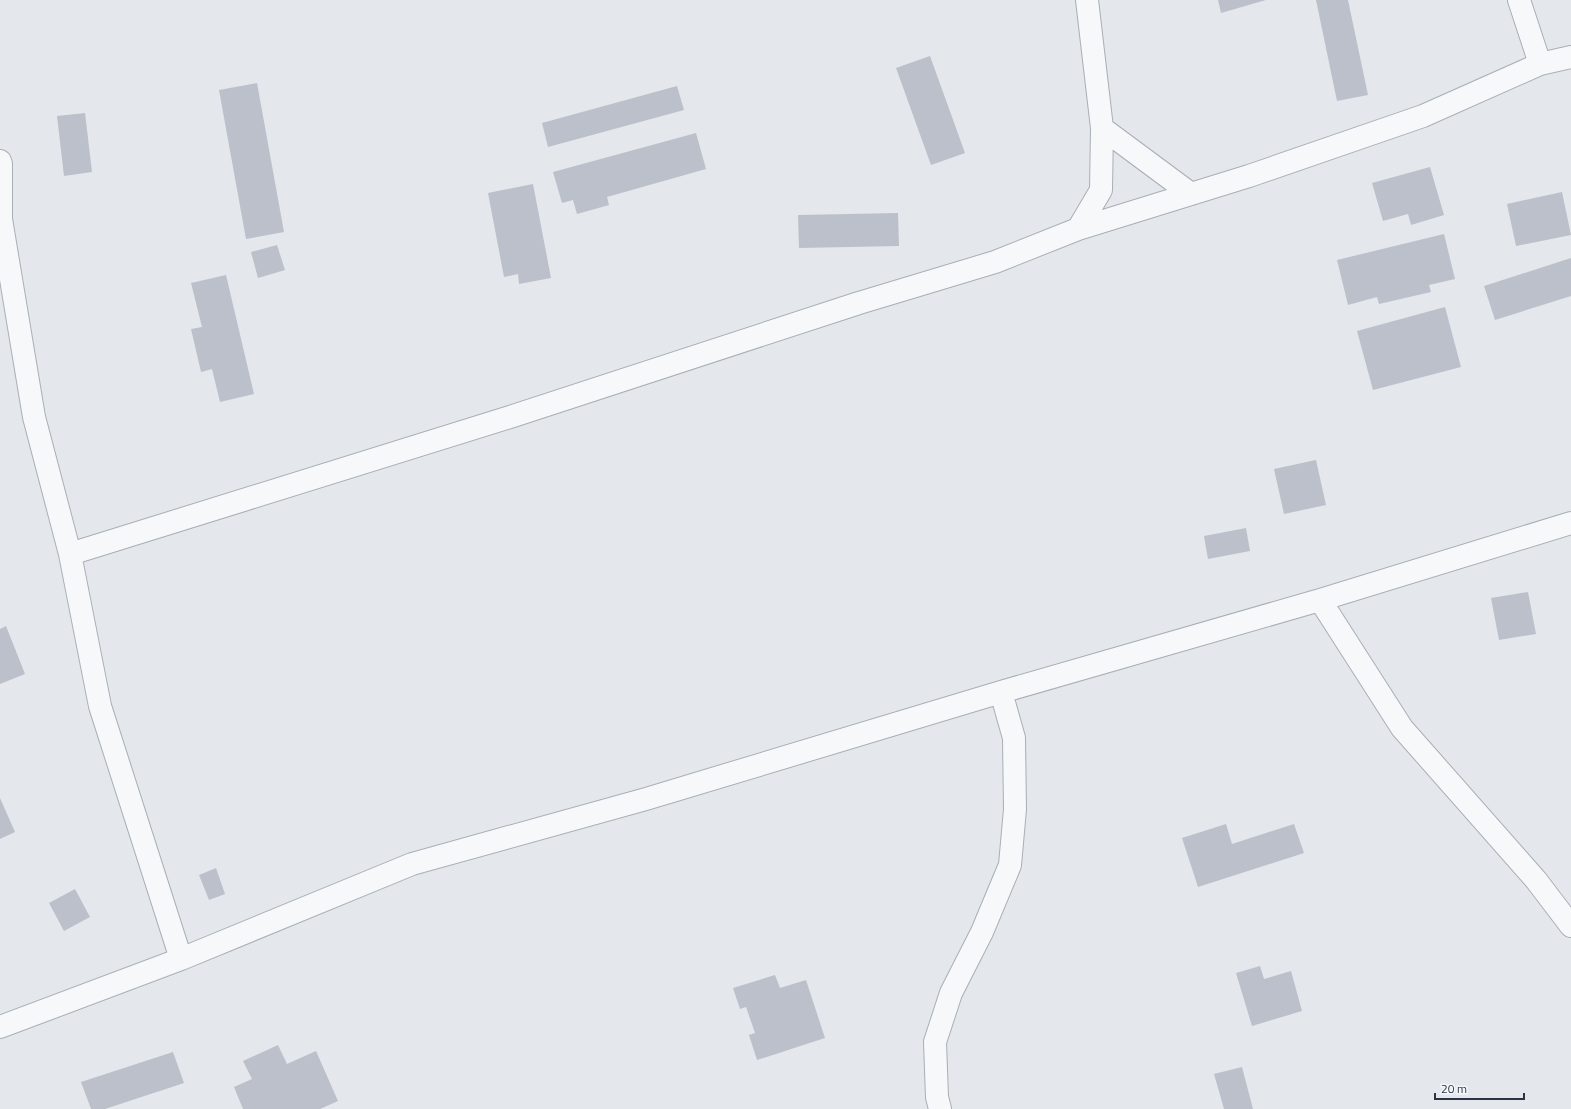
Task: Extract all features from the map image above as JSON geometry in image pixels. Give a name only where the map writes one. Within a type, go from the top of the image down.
[{"type":"street","points":[[1078,229],[1101,190],[1102,128],[1087,0]]},
{"type":"street","points":[[1519,0],[1540,64]]},
{"type":"street","points":[[70,554],[510,417],[858,303],[995,262],[1078,229],[1249,176],[1423,116],[1540,64],[1571,57]]},
{"type":"street","points":[[1102,128],[1191,194]]},
{"type":"street","points":[[0,161],[2,164],[0,218],[34,417],[70,554],[100,706],[181,959]]},
{"type":"street","points":[[0,1027],[181,959],[412,864],[646,799],[1001,692],[1320,600],[1571,523]]},
{"type":"street","points":[[1320,600],[1402,728],[1536,880],[1571,926]]},
{"type":"street","points":[[940,1109],[937,1097],[936,1042],[951,992],[982,932],[1010,865],[1015,810],[1014,738],[1001,692]]},
{"type":"building","points":[[1218,0],[1266,0],[1221,13]]},
{"type":"building","points":[[1316,0],[1348,0],[1368,95],[1337,101]]},
{"type":"building","points":[[930,56],[965,153],[931,165],[896,68]]},
{"type":"building","points":[[257,83],[284,232],[246,239],[219,90]]},
{"type":"building","points":[[677,86],[684,110],[548,147],[542,123]]},
{"type":"building","points":[[85,113],[92,172],[64,176],[57,116]]},
{"type":"building","points":[[696,133],[706,169],[607,197],[609,205],[577,214],[573,200],[562,203],[553,172]]},
{"type":"building","points":[[1430,167],[1444,215],[1411,225],[1408,214],[1383,221],[1372,183]]},
{"type":"building","points":[[533,184],[551,278],[519,284],[518,274],[504,277],[488,193]]},
{"type":"building","points":[[1562,192],[1571,235],[1516,246],[1507,204]]},
{"type":"building","points":[[898,213],[899,246],[799,248],[798,215]]},
{"type":"building","points":[[1444,234],[1455,279],[1429,285],[1431,292],[1379,304],[1377,297],[1348,305],[1337,260]]},
{"type":"building","points":[[277,245],[285,270],[258,278],[251,252]]},
{"type":"building","points":[[1571,258],[1571,296],[1495,320],[1484,286]]},
{"type":"building","points":[[226,275],[254,394],[220,402],[212,369],[201,372],[191,329],[202,327],[191,283]]},
{"type":"building","points":[[1445,307],[1461,367],[1373,390],[1357,331]]},
{"type":"building","points":[[1316,460],[1326,505],[1284,514],[1274,469]]},
{"type":"building","points":[[1246,528],[1250,551],[1208,559],[1204,536]]},
{"type":"building","points":[[1528,592],[1536,634],[1499,640],[1491,598]]},
{"type":"building","points":[[6,626],[25,674],[0,684],[0,629]]},
{"type":"building","points":[[0,798],[15,832],[0,839]]},
{"type":"building","points":[[1226,824],[1232,844],[1294,824],[1304,853],[1198,887],[1182,838]]},
{"type":"building","points":[[216,868],[225,894],[209,900],[199,875]]},
{"type":"building","points":[[75,889],[90,917],[64,931],[49,903]]},
{"type":"building","points":[[1260,966],[1264,979],[1291,971],[1302,1011],[1252,1026],[1236,973]]},
{"type":"building","points":[[775,975],[780,988],[806,980],[825,1038],[757,1060],[749,1035],[755,1033],[746,1007],[740,1009],[733,988]]},
{"type":"building","points":[[278,1045],[287,1064],[316,1051],[338,1101],[320,1109],[243,1109],[234,1087],[252,1079],[243,1061]]},
{"type":"building","points":[[173,1052],[184,1083],[105,1109],[91,1109],[81,1082]]},
{"type":"building","points":[[1242,1067],[1253,1109],[1224,1109],[1214,1074]]}]
